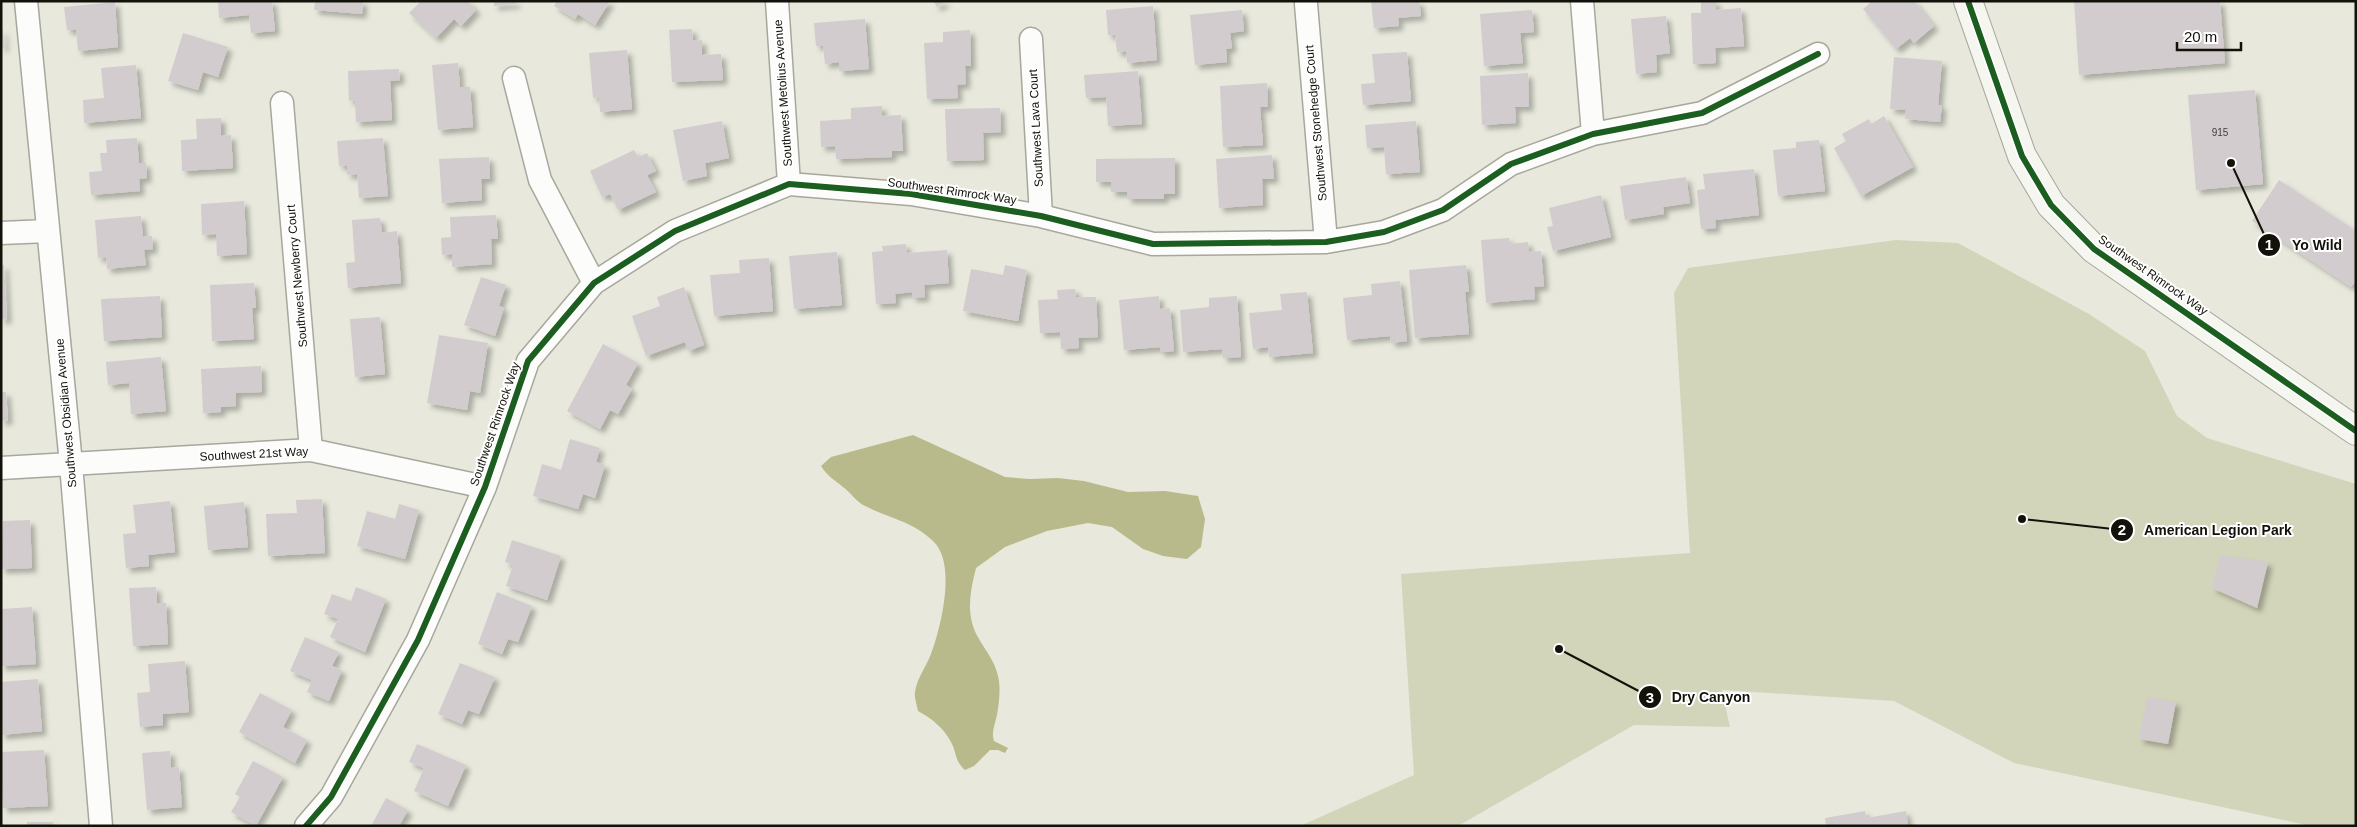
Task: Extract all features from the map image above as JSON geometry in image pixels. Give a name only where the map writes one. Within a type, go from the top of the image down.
[{"type":"street","name":"Southwest Obsidian Avenue","points":[[26,1],[48,231],[74,464],[101,826]]},
{"type":"street","name":"Southwest Metolius Avenue","points":[[777,1],[789,184]]},
{"type":"street","points":[[1582,1],[1593,134]]},
{"type":"street","name":"Southwest Rimrock Way","points":[[1968,1],[2022,156],[2051,205],[2094,249],[2356,431]]},
{"type":"street","name":"Southwest Stonehedge Court","points":[[1306,4],[1326,242]]},
{"type":"street","name":"Southwest Lava Court","points":[[1031,39],[1041,216]]},
{"type":"street","name":"Southwest Rimrock Way","points":[[306,826],[331,797],[418,640],[485,487],[528,361],[594,283],[675,231],[789,184],[910,194],[1041,216],[1154,244],[1326,242],[1384,232],[1443,210],[1511,164],[1593,134],[1702,113],[1818,54]]},
{"type":"street","points":[[514,78],[540,180],[594,283]]},
{"type":"street","name":"Southwest Newberry Court","points":[[282,102],[311,450]]},
{"type":"street","points":[[1,233],[48,231]]},
{"type":"street","name":"Southwest 21st Way","points":[[1,468],[311,450],[485,487]]},
{"type":"shaded area","points":[[1896,240],[1958,243],[2089,314],[2145,351],[2177,416],[2207,438],[2356,484],[2356,826],[2311,826],[2014,763],[1894,701],[1722,690],[1730,727],[1634,725],[1458,826],[1300,826],[1414,775],[1401,574],[1690,553],[1674,293],[1688,268]]},
{"type":"shaded area","points":[[913,435],[1005,477],[1030,479],[1058,478],[1084,481],[1128,492],[1165,491],[1198,496],[1205,519],[1201,547],[1187,559],[1163,556],[1143,549],[1112,527],[1088,523],[1047,531],[1005,547],[976,568],[972,586],[970,613],[979,639],[995,666],[999,681],[999,701],[993,738],[994,741],[1008,748],[1005,753],[998,750],[990,750],[974,766],[965,770],[959,763],[953,746],[941,728],[918,711],[915,697],[918,682],[935,642],[945,596],[946,579],[940,551],[933,541],[917,529],[860,503],[828,475],[821,466],[831,457]]},
{"type":"building","points":[[218,1],[272,1],[275,31],[251,33],[249,15],[219,18]]},
{"type":"building","points":[[315,1],[363,1],[362,14],[314,10]]},
{"type":"building","points":[[421,1],[468,1],[476,10],[461,26],[454,19],[436,38],[409,13]]},
{"type":"building","points":[[494,1],[516,1],[516,4],[494,6]]},
{"type":"building","points":[[557,1],[610,1],[595,25],[578,14],[575,19],[554,6]]},
{"type":"building","points":[[933,1],[947,1],[937,7]]},
{"type":"building","points":[[1371,1],[1419,1],[1421,16],[1398,18],[1399,26],[1374,28]]},
{"type":"building","points":[[1701,1],[1716,1],[1716,10],[1741,8],[1744,46],[1715,48],[1716,63],[1693,64],[1691,13],[1701,13]]},
{"type":"building","points":[[1872,1],[1914,1],[1934,26],[1914,43],[1910,38],[1896,49],[1863,9]]},
{"type":"building","points":[[2074,1],[2220,1],[2225,63],[2079,75]]},
{"type":"building","points":[[115,2],[118,47],[78,51],[76,30],[67,30],[64,7]]},
{"type":"building","points":[[1153,6],[1157,60],[1127,63],[1126,51],[1117,52],[1115,35],[1108,35],[1106,10]]},
{"type":"building","points":[[1242,10],[1244,31],[1230,33],[1232,48],[1226,49],[1227,62],[1195,65],[1190,15]]},
{"type":"building","points":[[1532,10],[1534,32],[1520,33],[1523,63],[1484,66],[1480,14]]},
{"type":"building","points":[[1666,16],[1670,53],[1656,55],[1657,72],[1636,74],[1631,19]]},
{"type":"building","points":[[865,19],[869,69],[839,71],[839,62],[825,64],[823,46],[816,46],[814,23]]},
{"type":"building","points":[[692,29],[693,41],[702,40],[702,55],[721,54],[723,80],[672,82],[669,30]]},
{"type":"building","points":[[1,30],[3,30],[4,48],[1,48]]},
{"type":"building","points":[[970,30],[971,66],[965,66],[966,84],[957,85],[958,98],[927,99],[924,43],[943,42],[943,32]]},
{"type":"building","points":[[183,33],[228,47],[218,77],[203,72],[198,90],[168,81]]},
{"type":"building","points":[[627,50],[632,109],[600,112],[599,97],[593,98],[589,53]]},
{"type":"building","points":[[1407,52],[1411,101],[1363,105],[1361,84],[1375,83],[1372,54]]},
{"type":"building","points":[[1894,57],[1942,61],[1938,105],[1942,105],[1940,122],[1905,119],[1906,110],[1890,109]]},
{"type":"building","points":[[458,63],[460,87],[470,87],[473,127],[438,130],[432,65]]},
{"type":"building","points":[[136,65],[141,118],[84,123],[83,100],[104,98],[101,68]]},
{"type":"building","points":[[399,69],[400,80],[390,81],[392,120],[356,122],[355,100],[349,101],[348,71]]},
{"type":"building","points":[[1138,71],[1142,124],[1108,126],[1106,97],[1086,98],[1084,75]]},
{"type":"building","points":[[1528,73],[1529,107],[1515,107],[1516,123],[1482,125],[1480,76]]},
{"type":"building","points":[[1267,83],[1268,107],[1260,107],[1263,145],[1223,147],[1220,86]]},
{"type":"building","points":[[2255,90],[2263,184],[2196,190],[2188,95]]},
{"type":"building","points":[[882,106],[882,116],[901,115],[903,151],[892,151],[892,157],[836,159],[835,146],[821,147],[820,121],[851,119],[851,108]]},
{"type":"building","points":[[1000,108],[1001,132],[983,133],[984,160],[947,161],[945,109]]},
{"type":"building","points":[[1884,116],[1913,167],[1861,196],[1834,148],[1846,141],[1842,134],[1869,119],[1871,124]]},
{"type":"building","points":[[221,118],[221,136],[231,135],[233,168],[182,171],[181,140],[197,139],[196,119]]},
{"type":"building","points":[[722,121],[729,158],[705,163],[707,176],[683,181],[673,130]]},
{"type":"building","points":[[1416,121],[1420,172],[1386,174],[1384,147],[1367,148],[1365,125]]},
{"type":"building","points":[[137,138],[139,163],[146,163],[147,178],[139,179],[140,191],[91,195],[89,172],[102,171],[100,153],[107,153],[106,140]]},
{"type":"building","points":[[383,138],[388,196],[359,198],[357,174],[347,175],[347,165],[339,166],[337,141]]},
{"type":"building","points":[[1819,140],[1825,191],[1778,196],[1773,150],[1796,148],[1796,142]]},
{"type":"building","points":[[634,150],[638,157],[647,153],[656,171],[647,175],[656,192],[618,210],[610,194],[602,197],[590,171]]},
{"type":"building","points":[[1272,155],[1274,179],[1262,179],[1263,205],[1219,208],[1216,159]]},
{"type":"building","points":[[489,157],[490,179],[481,179],[482,200],[442,203],[439,159]]},
{"type":"building","points":[[1175,158],[1175,194],[1164,194],[1164,199],[1127,199],[1127,192],[1111,192],[1111,182],[1096,182],[1096,159]]},
{"type":"building","points":[[1754,169],[1759,215],[1715,220],[1716,228],[1701,229],[1697,190],[1705,189],[1703,174]]},
{"type":"building","points":[[1686,177],[1690,203],[1663,207],[1664,214],[1625,220],[1620,186]]},
{"type":"building","points":[[2279,180],[2356,231],[2356,281],[2351,287],[2252,221]]},
{"type":"building","points":[[1601,195],[1611,237],[1553,251],[1547,227],[1553,226],[1549,208]]},
{"type":"building","points":[[244,201],[247,254],[217,256],[216,234],[202,235],[201,204]]},
{"type":"building","points":[[496,215],[498,239],[491,239],[492,264],[452,267],[452,254],[442,255],[441,238],[451,237],[450,217]]},
{"type":"building","points":[[141,216],[143,237],[152,236],[153,249],[144,250],[146,265],[107,269],[106,257],[98,258],[95,220]]},
{"type":"building","points":[[380,218],[382,233],[397,231],[401,283],[348,288],[346,263],[355,262],[352,220]]},
{"type":"building","points":[[1509,238],[1509,244],[1528,242],[1529,252],[1541,251],[1544,286],[1534,287],[1535,299],[1486,303],[1481,240]]},
{"type":"building","points":[[906,244],[907,253],[947,250],[949,283],[924,285],[925,297],[912,298],[912,292],[895,294],[896,303],[876,304],[872,252],[883,251],[882,246]]},
{"type":"building","points":[[837,252],[842,305],[794,309],[789,256]]},
{"type":"building","points":[[769,258],[773,311],[714,316],[710,275],[740,273],[739,260]]},
{"type":"building","points":[[1,265],[4,265],[7,319],[1,320]]},
{"type":"building","points":[[1005,265],[1027,270],[1018,321],[963,311],[971,269],[1003,275]]},
{"type":"building","points":[[1466,265],[1469,292],[1465,292],[1469,334],[1415,338],[1409,270]]},
{"type":"building","points":[[481,277],[506,285],[499,306],[504,308],[495,336],[464,325]]},
{"type":"building","points":[[1400,281],[1407,341],[1391,343],[1390,336],[1347,340],[1343,298],[1372,295],[1371,284]]},
{"type":"building","points":[[254,283],[256,308],[252,308],[254,339],[212,341],[210,285]]},
{"type":"building","points":[[684,287],[704,345],[688,351],[685,342],[646,356],[632,316],[660,306],[657,297]]},
{"type":"building","points":[[1075,289],[1076,297],[1096,297],[1098,337],[1078,338],[1079,348],[1061,349],[1060,332],[1040,333],[1038,300],[1058,299],[1057,290]]},
{"type":"building","points":[[1307,292],[1313,353],[1269,357],[1268,347],[1253,349],[1249,313],[1282,310],[1280,294]]},
{"type":"building","points":[[160,296],[162,337],[104,341],[101,299]]},
{"type":"building","points":[[1159,296],[1160,309],[1170,308],[1174,351],[1160,352],[1160,347],[1124,350],[1119,300]]},
{"type":"building","points":[[1237,296],[1241,357],[1223,358],[1222,349],[1183,352],[1180,310],[1209,307],[1209,298]]},
{"type":"building","points":[[380,317],[385,374],[355,377],[350,319]]},
{"type":"building","points":[[439,335],[488,343],[480,393],[470,391],[467,410],[427,403]]},
{"type":"building","points":[[603,344],[638,363],[626,385],[632,389],[618,414],[610,410],[600,429],[567,411]]},
{"type":"building","points":[[161,357],[166,411],[131,414],[129,383],[108,385],[106,362]]},
{"type":"building","points":[[261,366],[262,392],[236,393],[236,406],[221,407],[221,412],[203,413],[201,369]]},
{"type":"building","points":[[1,392],[6,392],[8,420],[1,421]]},
{"type":"building","points":[[570,439],[600,448],[596,462],[605,465],[595,498],[583,494],[578,509],[533,496],[542,464],[561,470]]},
{"type":"building","points":[[322,499],[325,553],[268,556],[266,514],[297,513],[296,500]]},
{"type":"building","points":[[170,501],[175,552],[148,555],[149,566],[126,568],[123,534],[136,533],[133,505]]},
{"type":"building","points":[[244,502],[248,547],[208,550],[204,506]]},
{"type":"building","points":[[399,504],[419,510],[405,559],[357,546],[367,511],[395,519]]},
{"type":"building","points":[[30,520],[32,568],[1,569],[3,521]]},
{"type":"building","points":[[512,540],[561,556],[547,600],[506,586],[513,565],[505,562]]},
{"type":"building","points":[[2220,555],[2268,562],[2257,608],[2212,588]]},
{"type":"building","points":[[156,587],[157,603],[166,603],[168,644],[133,646],[129,588]]},
{"type":"building","points":[[356,587],[386,599],[365,652],[330,637],[338,619],[324,614],[332,594],[351,601]]},
{"type":"building","points":[[497,592],[532,606],[518,642],[508,639],[502,654],[478,644]]},
{"type":"building","points":[[32,607],[36,664],[1,666],[1,609]]},
{"type":"building","points":[[305,637],[339,652],[332,666],[342,670],[329,701],[307,692],[312,680],[290,671]]},
{"type":"building","points":[[185,661],[189,712],[163,714],[163,725],[140,727],[137,693],[150,692],[148,664]]},
{"type":"building","points":[[460,663],[495,677],[479,714],[468,710],[462,724],[438,714]]},
{"type":"building","points":[[38,679],[42,731],[1,735],[1,682]]},
{"type":"building","points":[[260,693],[292,710],[283,727],[307,740],[295,763],[239,732]]},
{"type":"building","points":[[2147,697],[2176,702],[2168,744],[2139,739]]},
{"type":"building","points":[[417,744],[466,765],[448,806],[414,791],[424,768],[409,762]]},
{"type":"building","points":[[44,750],[48,806],[3,808],[1,752]]},
{"type":"building","points":[[170,751],[171,768],[179,767],[182,807],[147,810],[142,753]]},
{"type":"building","points":[[253,761],[283,777],[256,826],[231,812],[240,797],[235,794]]},
{"type":"building","points":[[386,798],[408,810],[399,826],[371,826]]},
{"type":"building","points":[[1865,811],[1866,818],[1906,811],[1908,826],[1826,826],[1825,818]]},
{"type":"building","points":[[27,822],[53,822],[53,826],[27,826]]},
{"type":"cycle path","points":[[1968,1],[2022,156],[2051,205],[2094,249],[2356,431]]},
{"type":"cycle path","points":[[306,826],[331,797],[418,640],[485,487],[528,361],[594,283],[675,231],[789,184],[911,194],[1041,216],[1153,244],[1326,242],[1384,232],[1443,210],[1511,164],[1593,134],[1702,113],[1818,54]]},
{"type":"place","name":"Yo Wild","points":[[2231,163]]},
{"type":"place","name":"American Legion Park","points":[[2022,519]]},
{"type":"place","name":"Dry Canyon","points":[[1559,649]]}]
